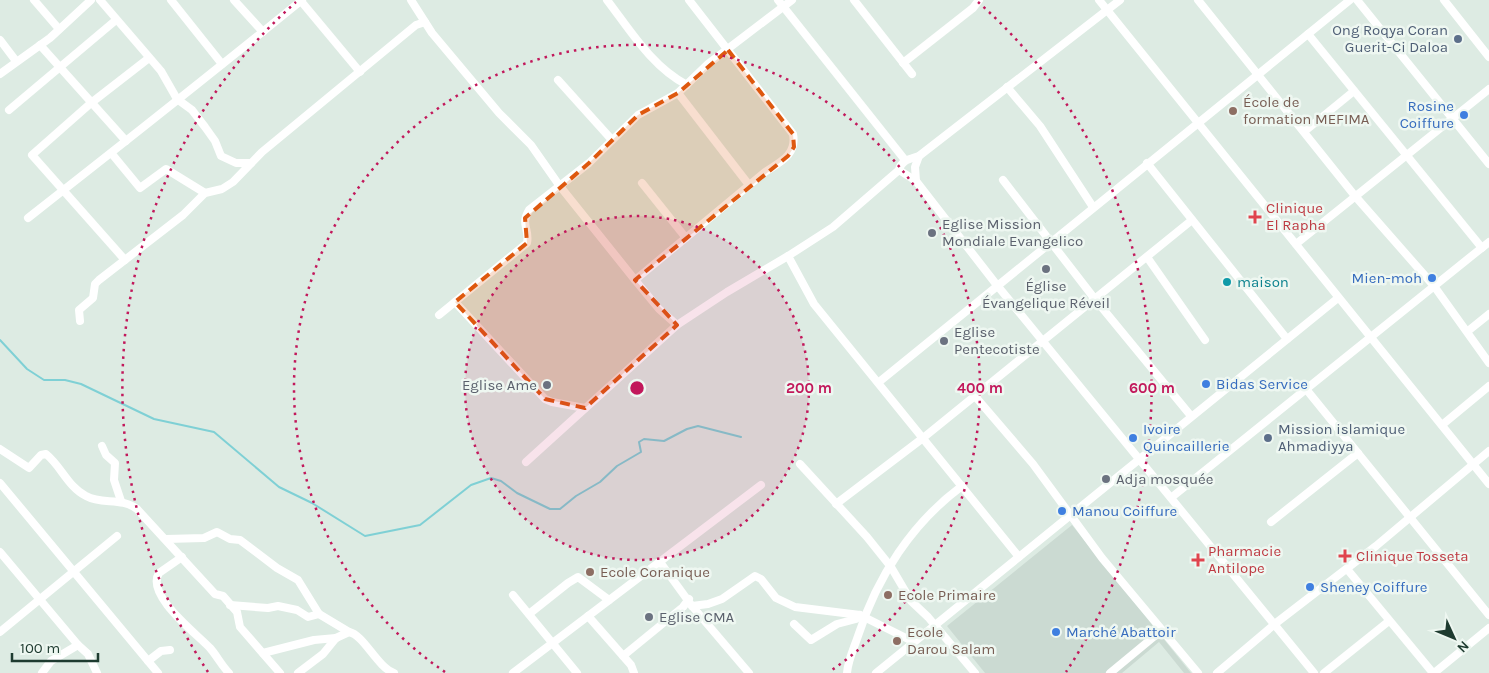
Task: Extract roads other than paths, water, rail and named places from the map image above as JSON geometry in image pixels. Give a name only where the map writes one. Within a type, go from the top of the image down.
[{"type":"street","points":[[34,0],[59,29]]},
{"type":"street","points":[[0,74],[40,45],[91,0]]},
{"type":"street","points":[[100,0],[161,71],[177,99],[192,110],[215,141],[221,156],[236,164],[251,163]]},
{"type":"street","points":[[171,0],[222,64]]},
{"type":"street","points":[[234,0],[263,32]]},
{"type":"street","points":[[28,218],[112,154],[177,99],[301,0],[360,72]]},
{"type":"street","points":[[411,0],[425,22],[499,113],[531,145],[559,184],[635,280],[659,309],[677,325]]},
{"type":"street","points":[[607,0],[620,21],[643,48],[674,77],[687,85]]},
{"type":"street","points":[[635,280],[788,156],[794,147],[792,134],[765,96],[689,0]]},
{"type":"street","points":[[778,0],[905,160]]},
{"type":"street","points":[[439,315],[527,243],[529,236],[525,227],[525,218],[530,210],[559,184],[589,163],[638,115],[678,93],[708,64],[792,0]]},
{"type":"street","points":[[854,0],[912,74]]},
{"type":"street","points":[[903,63],[973,8],[979,0]]},
{"type":"street","points":[[1099,0],[1489,484]]},
{"type":"street","points":[[526,462],[677,325],[833,227],[899,170],[905,160],[919,156],[1120,0]]},
{"type":"street","points":[[1198,0],[1355,196],[1434,286],[1468,331],[1489,363]]},
{"type":"street","points":[[879,382],[996,284],[1350,0]]},
{"type":"street","points":[[1357,0],[1489,164]]},
{"type":"street","points":[[1444,0],[1489,57]]},
{"type":"street","points":[[9,110],[116,20]]},
{"type":"street","points":[[80,321],[79,310],[94,296],[97,282],[182,215],[205,193],[222,188],[233,182],[251,163],[416,25],[425,22]]},
{"type":"street","points":[[1308,34],[1482,248]]},
{"type":"street","points":[[0,40],[16,61]]},
{"type":"street","points":[[40,45],[126,141]]},
{"type":"street","points":[[125,260],[32,155],[92,103],[149,58]]},
{"type":"street","points":[[558,80],[612,140]]},
{"type":"street","points":[[1007,87],[1040,126],[1093,207]]},
{"type":"street","points":[[1296,244],[1489,89]]},
{"type":"street","points":[[1304,131],[1354,91]]},
{"type":"street","points":[[678,93],[750,186]]},
{"type":"street","points":[[112,154],[140,188],[166,168],[205,193]]},
{"type":"street","points":[[916,181],[915,167],[919,156]]},
{"type":"street","points":[[1147,164],[1287,339]]},
{"type":"street","points":[[899,170],[916,181],[996,284],[1276,623],[1314,673]]},
{"type":"street","points":[[1003,180],[1094,298],[1191,416]]},
{"type":"street","points":[[642,183],[686,238]]},
{"type":"street","points":[[836,504],[923,438],[1192,220]]},
{"type":"street","points":[[1172,497],[1489,242]]},
{"type":"street","points":[[788,256],[814,304],[1019,557]]},
{"type":"street","points":[[1147,256],[1205,340]]},
{"type":"street","points":[[876,673],[1338,298]]},
{"type":"street","points":[[455,302],[545,398],[552,402],[585,408]]},
{"type":"street","points":[[1468,331],[1489,314]]},
{"type":"street","points":[[1442,425],[1489,386]]},
{"type":"street","points":[[1306,389],[1489,616]]},
{"type":"street","points":[[974,395],[1033,464],[1102,558],[1198,673]]},
{"type":"street","points":[[102,446],[106,455],[115,463],[114,480],[121,501]]},
{"type":"street","points":[[0,449],[29,468],[41,454],[46,454],[82,494],[95,499],[121,501],[137,509],[215,594],[223,596],[237,612],[240,627],[280,673]]},
{"type":"street","points":[[1217,673],[1276,623],[1347,570],[1489,451]]},
{"type":"street","points":[[1271,522],[1358,453]]},
{"type":"street","points":[[800,464],[891,567],[911,601],[975,673]]},
{"type":"street","points":[[0,483],[158,673]]},
{"type":"street","points":[[513,673],[760,485]]},
{"type":"street","points":[[847,673],[862,616],[878,587],[920,524],[934,509],[962,486]]},
{"type":"street","points":[[166,539],[209,538],[217,532],[230,539],[240,540],[277,568],[298,580],[319,614],[356,635],[385,669],[394,673]]},
{"type":"street","points":[[0,632],[117,536]]},
{"type":"street","points":[[1,557],[88,654],[97,673]]},
{"type":"street","points":[[182,557],[159,573],[156,584],[170,610],[209,647],[229,673]]},
{"type":"street","points":[[660,562],[690,602],[749,673]]},
{"type":"street","points":[[1347,570],[1388,622],[1433,673],[1489,628]]},
{"type":"street","points":[[623,656],[690,602],[708,604],[722,599],[755,576],[776,598],[795,607],[862,616],[914,642]]},
{"type":"street","points":[[529,614],[578,577],[609,600]]},
{"type":"street","points":[[513,594],[577,673]]},
{"type":"street","points":[[230,605],[266,608],[278,606],[297,610],[308,617],[319,614]]},
{"type":"street","points":[[588,616],[623,656],[634,673]]},
{"type":"street","points":[[794,624],[809,640],[814,640],[837,624],[862,616]]},
{"type":"street","points":[[1324,673],[1388,622]]},
{"type":"street","points":[[1110,673],[1162,630]]},
{"type":"street","points":[[263,653],[314,640],[336,638],[349,632]]},
{"type":"street","points":[[298,673],[323,654],[336,638]]},
{"type":"street","points":[[42,673],[51,662],[78,645]]},
{"type":"street","points":[[148,661],[161,651],[170,650]]},
{"type":"street","points":[[885,666],[890,673]]},
{"type":"waterway","points":[[0,340],[27,369],[44,380],[65,380],[81,384],[154,419],[214,432],[279,487],[312,503],[365,536],[420,525],[471,485],[491,478],[501,481],[517,493],[550,509],[560,509],[576,496],[600,482],[617,466],[641,452],[639,442],[644,439],[664,441],[687,429],[698,426],[741,437]]},
{"type":"place","name":"Ong Roqya Coran Guerit-Ci Daloa","points":[[1458,39]]},
{"type":"place","name":"École de formation MEFIMA","points":[[1233,111]]},
{"type":"place","name":"Rosine Coiffure","points":[[1464,115]]},
{"type":"place","name":"Clinique El Rapha","points":[[1255,217]]},
{"type":"place","name":"Eglise Mission Mondiale Evangelico","points":[[932,233]]},
{"type":"place","name":"Église Évangelique Réveil","points":[[1046,269]]},
{"type":"place","name":"Mien-moh","points":[[1432,278]]},
{"type":"place","name":"maison","points":[[1227,282]]},
{"type":"place","name":"Eglise Pentecotiste","points":[[944,341]]},
{"type":"place","name":"Bidas Service","points":[[1206,384]]},
{"type":"place","name":"Eglise Ame","points":[[547,385]]},
{"type":"place","name":"Ivoire Quincaillerie","points":[[1133,438]]},
{"type":"place","name":"Mission islamique Ahmadiyya","points":[[1268,438]]},
{"type":"place","name":"Adja mosquée","points":[[1106,479]]},
{"type":"place","name":"Manou Coiffure","points":[[1062,511]]},
{"type":"place","name":"Clinique Tosseta","points":[[1345,556]]},
{"type":"place","name":"Pharmacie Antilope","points":[[1198,560]]},
{"type":"place","name":"Ecole Coranique","points":[[590,572]]},
{"type":"place","name":"Sheney Coiffure","points":[[1310,587]]},
{"type":"place","name":"Ecole Primaire","points":[[888,595]]},
{"type":"place","name":"Eglise CMA","points":[[649,617]]},
{"type":"place","name":"Marché Abattoir","points":[[1056,632]]},
{"type":"place","name":"Ecole Darou Salam","points":[[897,641]]}]
